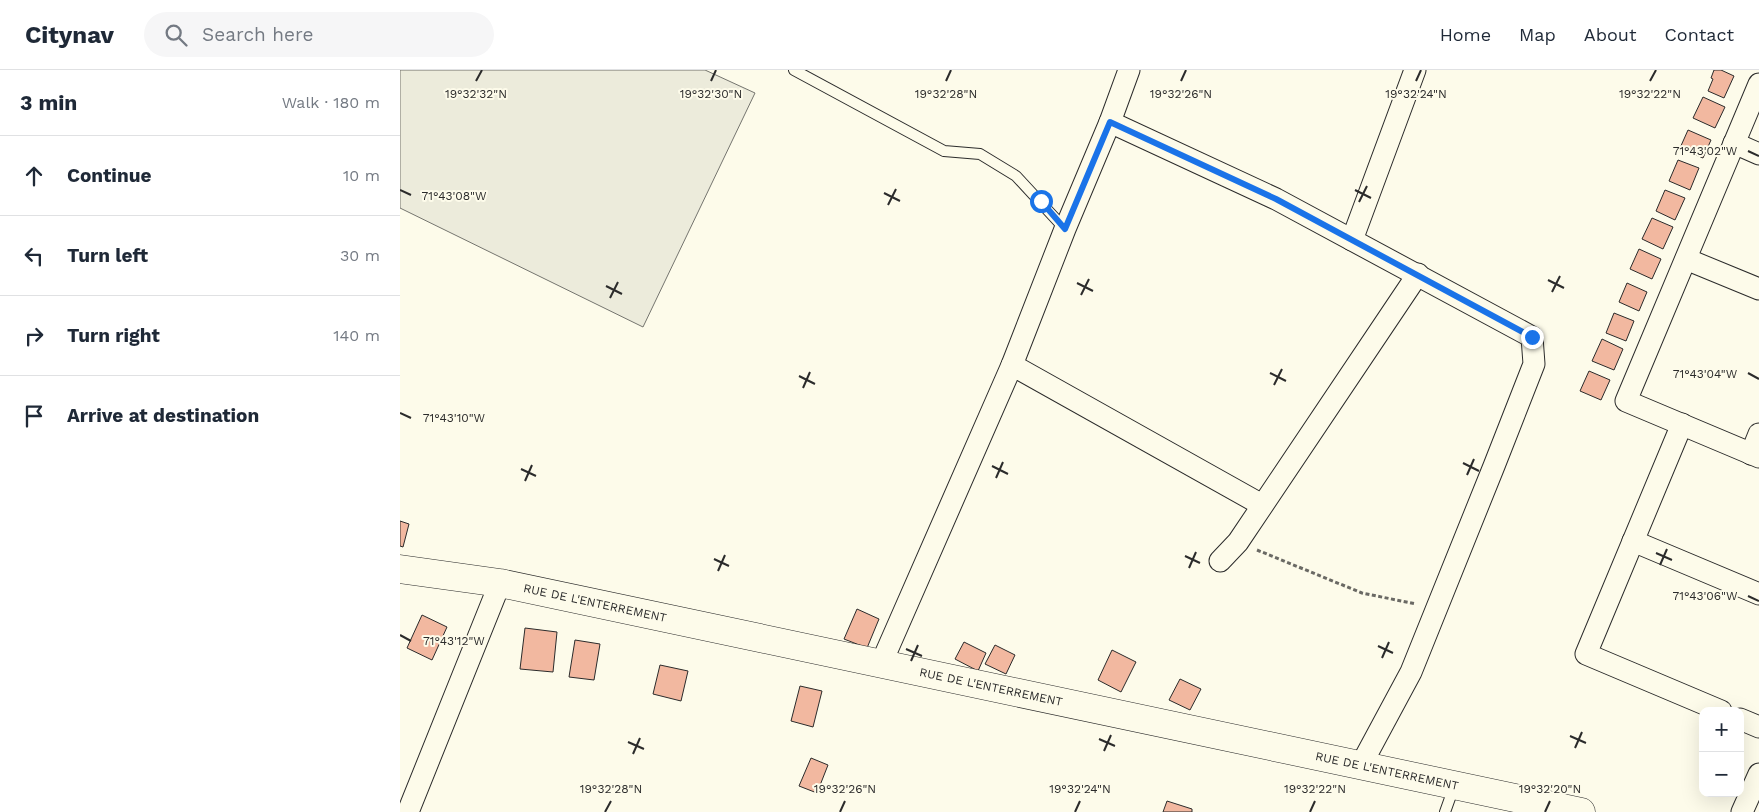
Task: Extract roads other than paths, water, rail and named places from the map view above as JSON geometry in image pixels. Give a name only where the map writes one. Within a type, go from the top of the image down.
[{"type":"street","points":[[881,664],[1012,366],[1129,70]]},
{"type":"street","points":[[1352,240],[1415,70]]},
{"type":"street","points":[[1756,448],[1682,424],[1626,401],[1759,84]]},
{"type":"street","points":[[1110,122],[1276,199],[1532,337],[1534,364],[1437,608],[1411,672],[1361,765]]},
{"type":"street","points":[[1734,144],[1759,154]]},
{"type":"street","points":[[1686,259],[1759,289]]},
{"type":"street","points":[[1220,561],[1238,542],[1418,274]]},
{"type":"street","points":[[1012,366],[1262,505]]},
{"type":"street","points":[[1682,424],[1586,654],[1712,707]]},
{"type":"street","points":[[1633,541],[1759,594]]},
{"type":"street","name":"RUE DE L'ENTERREMENT","points":[[400,569],[500,583],[1581,812]]},
{"type":"street","points":[[408,812],[500,583]]},
{"type":"street","points":[[1744,721],[1759,727]]},
{"type":"street","points":[[1742,812],[1759,774]]},
{"type":"lane","points":[[794,70],[944,151],[980,154],[1016,176],[1065,229]]},
{"type":"lane","points":[[1445,812],[1454,785]]}]
